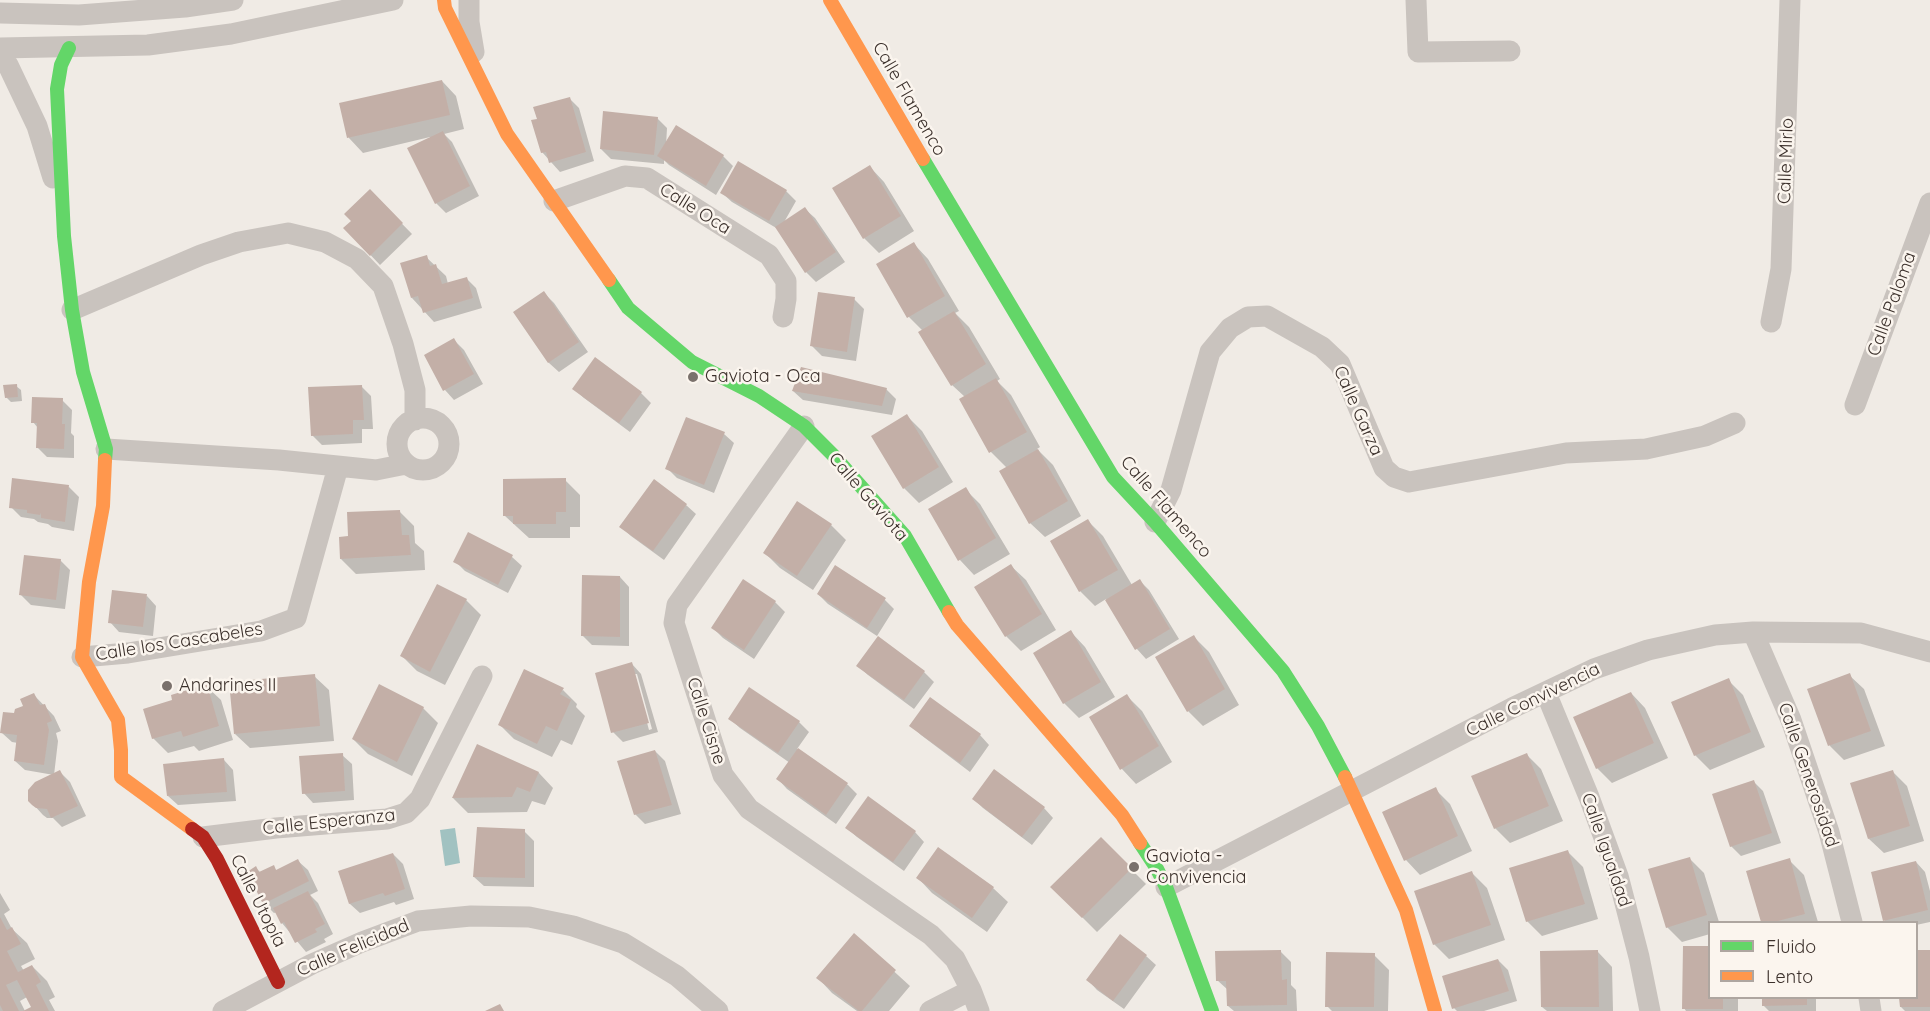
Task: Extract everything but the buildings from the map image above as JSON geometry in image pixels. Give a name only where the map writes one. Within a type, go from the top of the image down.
[{"type":"street","points":[[2,13],[21,0]]},
{"type":"street","points":[[2,13],[79,15],[185,7],[233,0]]},
{"type":"street","points":[[0,48],[148,45],[231,34],[393,0]]},
{"type":"street","name":"Calle Gaviota","points":[[444,0],[449,17],[507,134],[628,308],[692,362],[759,396],[804,426],[833,455],[905,536],[957,625],[1122,815],[1166,887],[1212,1011]]},
{"type":"street","name":"Calle Gaviota","points":[[469,0],[469,22],[476,73]]},
{"type":"street","name":"Calle Flamenco","points":[[830,0],[1113,477],[1256,638],[1283,671],[1318,726],[1352,791],[1406,910],[1435,1011]]},
{"type":"street","points":[[1416,0],[1418,52],[1510,51]]},
{"type":"street","name":"Calle Mirlo","points":[[1771,322],[1781,268],[1790,0]]},
{"type":"street","name":"Calle los Cascabeles","points":[[69,48],[61,65],[57,89],[64,236],[72,310],[83,372],[106,449],[103,506],[89,582],[82,657],[118,720],[121,777],[203,837]]},
{"type":"street","name":"Calle los Cascabeles","points":[[0,56],[8,65],[37,126],[53,177],[64,236]]},
{"type":"street","name":"Calle Oca","points":[[554,201],[625,176],[646,178],[769,255],[786,281],[783,317]]},
{"type":"street","name":"Calle Paloma","points":[[1855,405],[1930,203]]},
{"type":"street","points":[[72,310],[201,255],[239,242],[288,233],[325,242],[357,259],[383,286],[403,344],[415,390],[415,420]]},
{"type":"street","name":"Calle Garza","points":[[1155,522],[1171,490],[1210,352],[1230,328],[1248,317],[1267,316],[1322,347],[1340,364],[1384,468],[1394,477],[1409,482],[1566,453],[1646,449],[1706,436],[1735,423]]},
{"type":"street","points":[[424,418],[433,420],[444,429],[448,437],[449,451],[445,459],[432,469],[423,471],[414,469],[406,464],[399,453],[397,444],[399,435],[408,423],[415,420],[424,418]]},
{"type":"street","name":"Calle Cisne","points":[[804,426],[677,605],[674,623],[723,775],[749,809],[931,934],[955,959],[979,1011]]},
{"type":"street","points":[[106,449],[279,460],[376,470],[406,464]]},
{"type":"street","name":"Calle los Cascabeles","points":[[82,657],[128,653],[261,632],[296,618],[338,467]]},
{"type":"street","name":"Calle Convivencia","points":[[1166,887],[1512,708],[1594,669],[1648,650],[1715,636],[1753,632],[1861,633],[1930,652]]},
{"type":"street","name":"Calle Generosidad","points":[[1753,632],[1791,720],[1825,821],[1852,921]]},
{"type":"street","name":"Calle Esperanza","points":[[203,837],[276,828],[387,819],[406,813],[420,798],[482,676]]},
{"type":"street","name":"Calle Igualdad","points":[[1546,693],[1589,797],[1618,876],[1650,1011]]},
{"type":"street","name":"Calle Utopía","points":[[203,837],[217,859],[278,982]]},
{"type":"street","name":"Calle Felicidad","points":[[224,1011],[312,964],[418,921],[471,915],[530,917],[573,926],[623,944],[677,976],[718,1011]]},
{"type":"street","points":[[930,1011],[971,990]]},
{"type":"water","points":[[455,828],[460,863],[445,866],[440,830]]},
{"type":"traffic: fast","points":[[69,48],[61,65],[57,89],[64,236],[72,310],[83,372],[106,449],[105,460]]},
{"type":"traffic: fast","points":[[923,159],[1113,477],[1155,522],[1283,671],[1318,726],[1345,777]]},
{"type":"traffic: fast","points":[[609,280],[628,308],[692,362],[759,396],[804,426],[905,536],[949,612]]},
{"type":"traffic: fast","points":[[1140,843],[1166,887],[1212,1011]]},
{"type":"traffic: slow","points":[[444,0],[445,8],[507,134],[609,280]]},
{"type":"traffic: slow","points":[[830,0],[923,159]]},
{"type":"traffic: slow","points":[[105,460],[103,506],[89,582],[82,657],[118,720],[121,777],[192,829]]},
{"type":"traffic: slow","points":[[949,612],[957,625],[1122,815],[1140,843]]},
{"type":"traffic: slow","points":[[1345,777],[1406,910],[1435,1011]]},
{"type":"traffic: jam","points":[[192,829],[203,837],[217,859],[278,982]]},
{"type":"place","name":"Gaviota - Oca","points":[[693,377]]},
{"type":"place","name":"Andarines II","points":[[167,686]]},
{"type":"place","name":"Gaviota - Convivencia","points":[[1134,867]]}]
